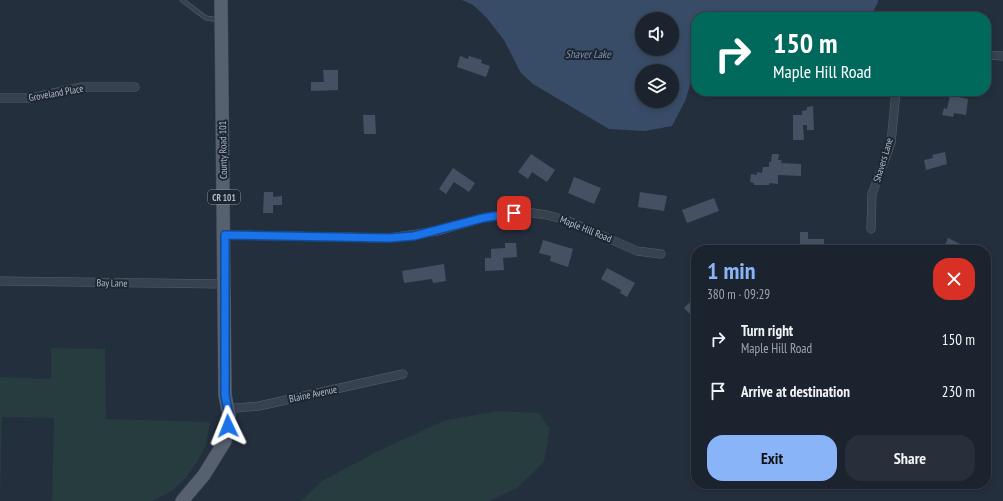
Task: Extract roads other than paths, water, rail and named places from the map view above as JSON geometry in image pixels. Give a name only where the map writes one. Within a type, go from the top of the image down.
[{"type":"main road","name":"County Road 101","points":[[181,501],[198,484],[212,462],[225,409],[225,235],[222,0]]},
{"type":"street","points":[[991,56],[1003,56]]},
{"type":"street","name":"Groveland Place","points":[[0,98],[31,98],[81,87],[135,87]]},
{"type":"street","name":"Shavers Lane","points":[[870,229],[872,194],[891,143],[896,96]]},
{"type":"street","name":"Maple Hill Road","points":[[225,235],[389,238],[438,230],[483,218],[526,212],[547,215],[569,221],[637,251],[661,254]]},
{"type":"street","name":"Bay Lane","points":[[0,281],[225,284]]},
{"type":"street","name":"Blaine Avenue","points":[[225,409],[259,406],[403,374]]},
{"type":"lane","points":[[182,0],[206,18],[222,20]]},
{"type":"water","name":"Shaver Lake","points":[[462,0],[878,0],[873,12],[691,12],[691,82],[685,101],[672,126],[645,131],[609,129],[533,84],[521,73],[504,40],[486,17],[473,5]]}]
